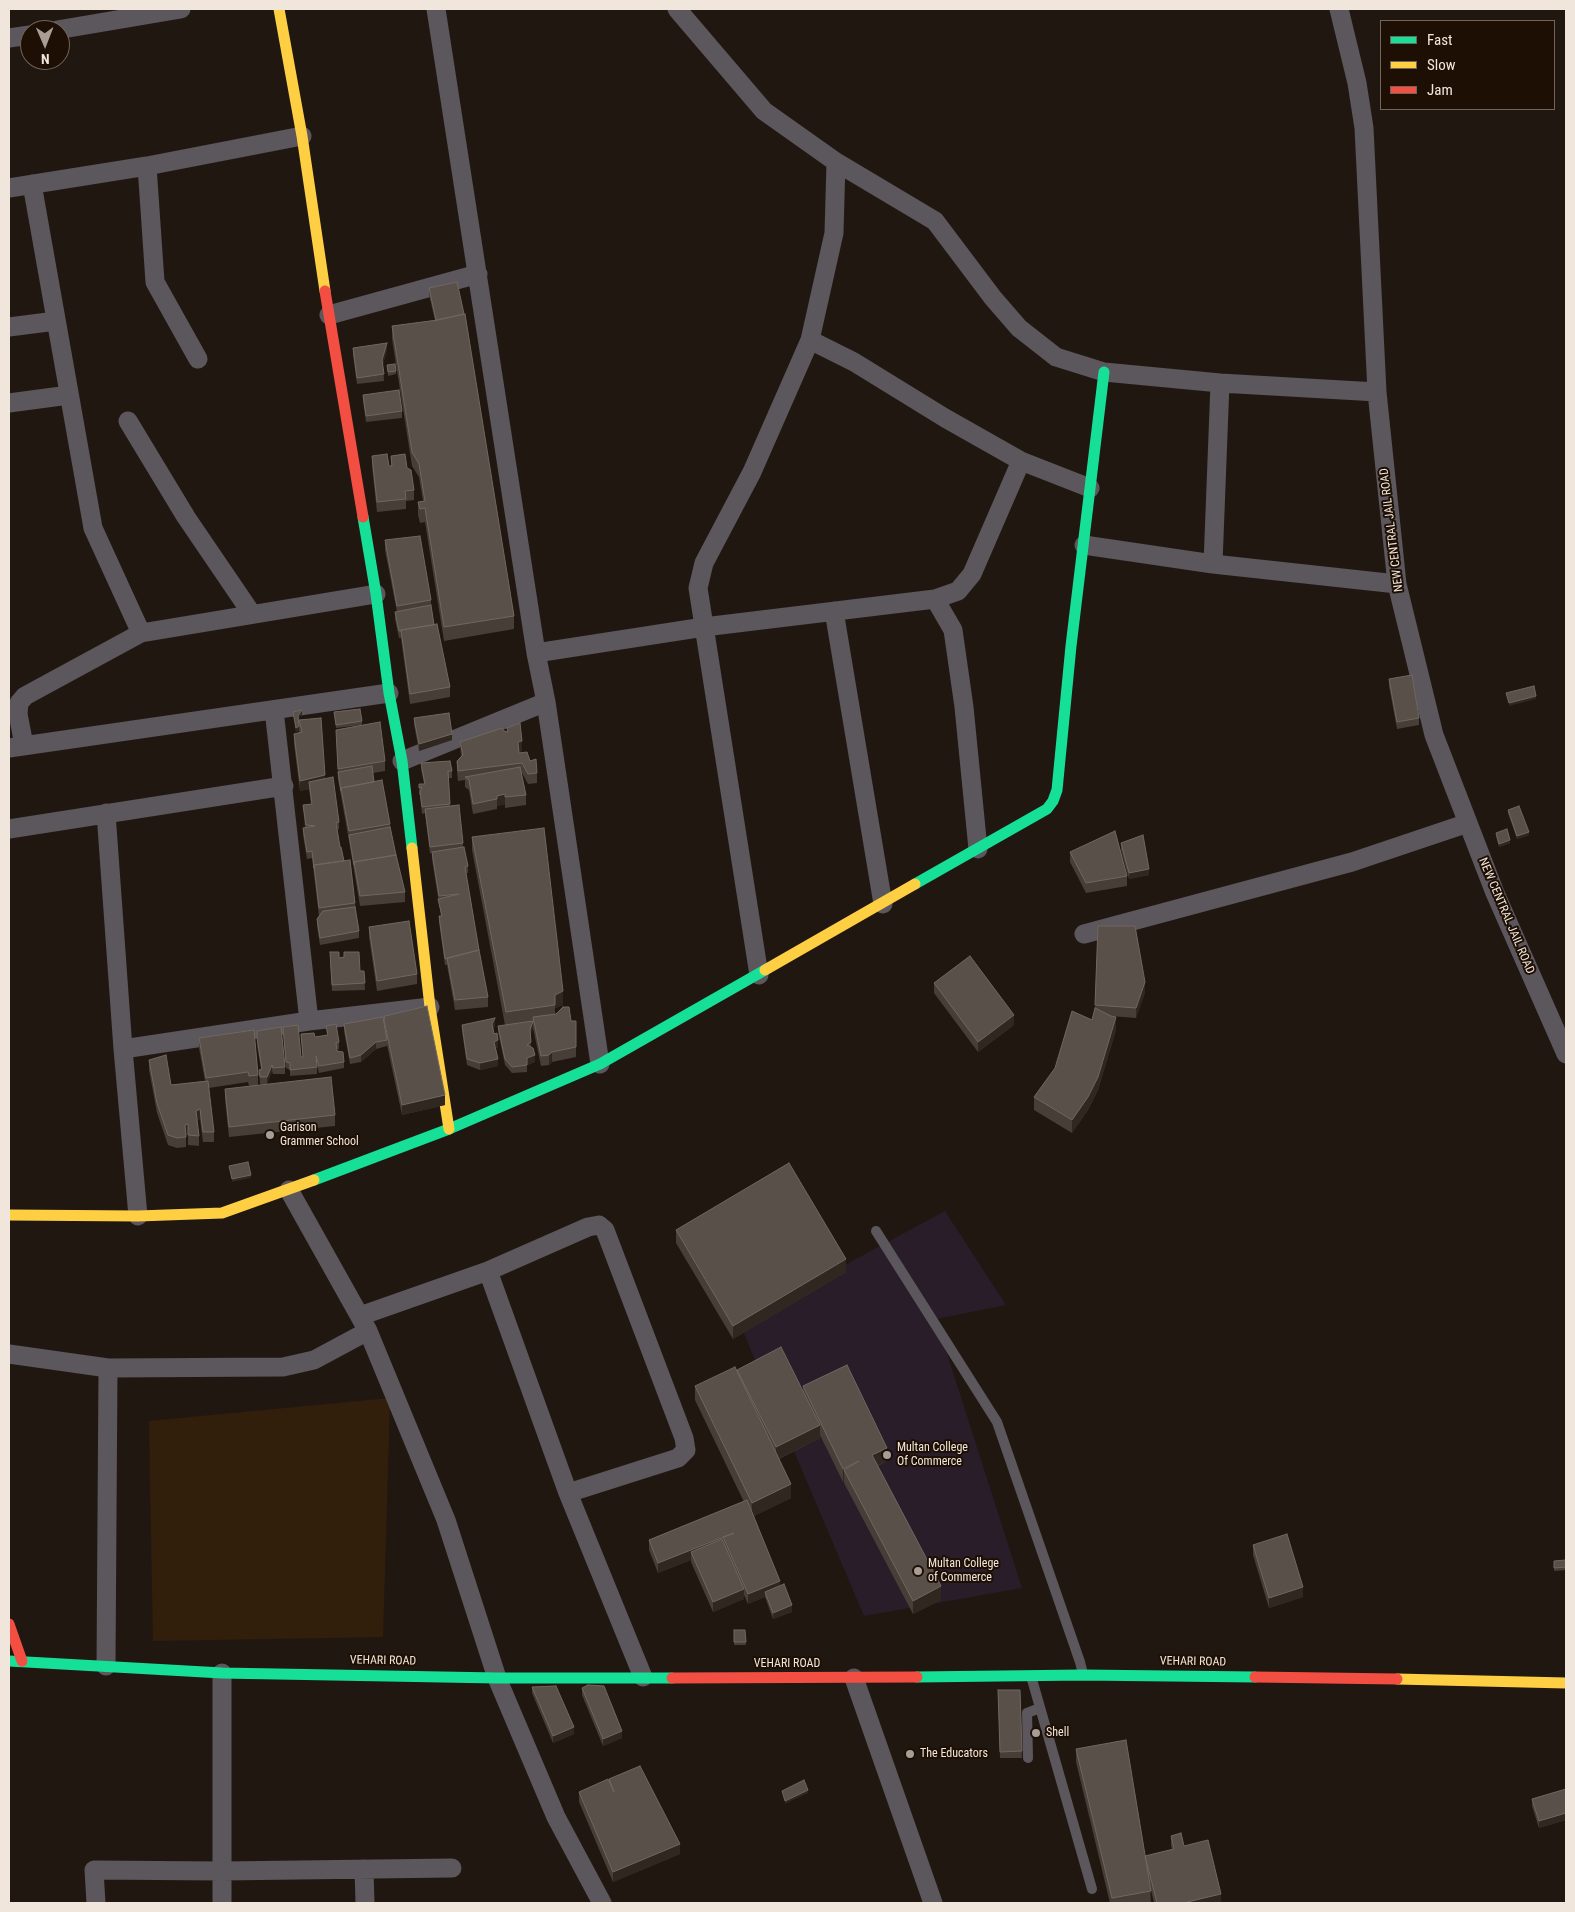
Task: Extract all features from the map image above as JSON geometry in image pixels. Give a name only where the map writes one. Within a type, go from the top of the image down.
[{"type":"street","points":[[70,28],[181,9]]},
{"type":"street","points":[[279,9],[302,136],[329,315],[376,594],[389,693],[402,761],[430,1007],[448,1129]]},
{"type":"street","points":[[436,9],[536,653],[546,702],[600,1064]]},
{"type":"street","points":[[677,9],[764,111],[836,162],[935,221],[993,298],[1019,328],[1056,357],[1104,372],[1220,384],[1377,392]]},
{"type":"street","name":"NEW CENTRAL JAIL ROAD","points":[[1338,9],[1357,83],[1364,128],[1377,392],[1397,584],[1434,735],[1495,893],[1566,1054]]},
{"type":"street","points":[[9,188],[147,166],[302,136]]},
{"type":"street","points":[[759,975],[698,588],[704,563],[752,472],[810,340],[834,233],[836,162]]},
{"type":"street","points":[[147,166],[155,282],[198,359]]},
{"type":"street","points":[[32,184],[93,528],[141,633]]},
{"type":"street","points":[[329,315],[478,274]]},
{"type":"street","points":[[9,327],[56,321]]},
{"type":"street","points":[[810,340],[854,362],[945,418],[1021,461],[1090,488]]},
{"type":"street","points":[[9,1215],[138,1216],[222,1213],[289,1190],[448,1129],[600,1064],[1047,809],[1053,801],[1057,790],[1071,646],[1104,372]]},
{"type":"street","points":[[1213,564],[1220,384]]},
{"type":"street","points":[[9,403],[69,395]]},
{"type":"street","points":[[128,421],[186,517],[252,614]]},
{"type":"street","points":[[536,653],[704,627],[935,599],[958,591],[972,574],[1021,461]]},
{"type":"street","points":[[1084,545],[1213,564],[1397,584]]},
{"type":"street","points":[[376,594],[141,633],[25,696],[19,703],[16,746],[389,693]]},
{"type":"street","points":[[935,599],[953,630],[964,707],[978,849]]},
{"type":"street","points":[[834,611],[883,904]]},
{"type":"street","points":[[402,761],[546,702]]},
{"type":"street","points":[[274,710],[309,1020]]},
{"type":"street","points":[[9,829],[284,786]]},
{"type":"street","points":[[106,813],[123,1049],[138,1216]]},
{"type":"street","points":[[1084,934],[1352,862],[1468,823]]},
{"type":"street","points":[[123,1049],[309,1020],[430,1007]]},
{"type":"street","points":[[289,1190],[364,1323],[446,1520],[497,1678],[556,1817],[602,1903]]},
{"type":"street","points":[[9,1354],[108,1368],[282,1367],[314,1360],[364,1323],[588,1227],[599,1224],[605,1230],[684,1438],[686,1450],[678,1458],[568,1493]]},
{"type":"street","points":[[488,1270],[568,1493],[643,1677]]},
{"type":"street","points":[[106,1666],[108,1368]]},
{"type":"street","points":[[9,1624],[22,1662]]},
{"type":"street","name":"VEHARI ROAD","points":[[9,1661],[222,1673],[497,1678],[854,1678],[1083,1675],[1566,1683]]},
{"type":"street","points":[[222,1673],[222,1903]]},
{"type":"street","points":[[854,1678],[933,1903]]},
{"type":"street","points":[[96,1903],[94,1870],[222,1871],[452,1868]]},
{"type":"street","points":[[364,1869],[364,1903]]},
{"type":"lane","points":[[876,1231],[997,1422],[1083,1675]]},
{"type":"lane","points":[[1031,1675],[1092,1889]]},
{"type":"lane","points":[[1028,1758],[1027,1713],[1040,1708]]},
{"type":"shaded area","name":"Multan College Of Commerce","points":[[945,1211],[1006,1305],[936,1319],[1022,1588],[864,1616],[739,1322]]},
{"type":"shaded area","points":[[390,1398],[383,1637],[153,1641],[149,1421]]},
{"type":"building","points":[[457,282],[464,314],[436,320],[429,288]]},
{"type":"building","points":[[465,314],[514,616],[444,627],[425,508],[420,509],[418,502],[425,501],[419,464],[412,452],[392,326],[438,320]]},
{"type":"building","points":[[387,343],[382,360],[384,374],[357,378],[353,348]]},
{"type":"building","points":[[395,364],[396,371],[388,372],[387,365]]},
{"type":"building","points":[[399,390],[402,411],[366,416],[363,395]]},
{"type":"building","points":[[387,454],[389,466],[392,466],[391,456],[405,454],[407,468],[411,470],[414,490],[405,491],[406,499],[377,502],[372,456]]},
{"type":"building","points":[[420,536],[431,600],[397,606],[385,540]]},
{"type":"building","points":[[431,605],[434,625],[399,631],[395,612]]},
{"type":"building","points":[[437,624],[450,687],[410,694],[401,630]]},
{"type":"building","points":[[1412,675],[1419,718],[1397,722],[1389,679]]},
{"type":"building","points":[[1534,686],[1536,696],[1509,703],[1506,693]]},
{"type":"building","points":[[360,709],[362,721],[336,725],[334,712]]},
{"type":"building","points":[[302,710],[298,716],[299,726],[296,728],[293,712]]},
{"type":"building","points":[[449,713],[452,734],[419,744],[414,718]]},
{"type":"building","points":[[321,718],[325,775],[300,781],[294,734],[302,732],[299,720]]},
{"type":"building","points":[[380,722],[385,761],[338,769],[336,730]]},
{"type":"building","points":[[520,723],[522,741],[518,742],[519,753],[527,752],[530,761],[536,759],[537,773],[528,774],[522,763],[458,771],[457,761],[463,755],[460,742],[502,728],[508,732],[507,728]]},
{"type":"building","points":[[450,761],[452,771],[448,771],[450,804],[422,807],[420,792],[422,787],[419,788],[419,784],[425,784],[421,763]]},
{"type":"building","points":[[372,766],[374,782],[341,788],[341,791],[338,772]]},
{"type":"building","points":[[520,767],[526,795],[505,797],[505,794],[497,796],[497,799],[473,804],[469,780],[465,777]]},
{"type":"building","points":[[333,777],[339,822],[336,823],[344,861],[314,865],[314,868],[312,851],[307,852],[303,828],[315,826],[306,825],[303,805],[312,804],[309,782]]},
{"type":"building","points":[[382,780],[390,824],[349,831],[341,788]]},
{"type":"building","points":[[459,805],[463,843],[430,847],[425,809]]},
{"type":"building","points":[[1519,806],[1529,832],[1517,836],[1508,810]]},
{"type":"building","points":[[390,827],[396,855],[354,862],[354,865],[349,835]]},
{"type":"building","points":[[544,828],[563,991],[555,995],[555,1005],[506,1012],[472,837]]},
{"type":"building","points":[[1507,829],[1510,840],[1499,844],[1496,833]]},
{"type":"building","points":[[1115,831],[1127,876],[1086,883],[1070,852]]},
{"type":"building","points":[[1143,835],[1149,869],[1129,873],[1121,843]]},
{"type":"building","points":[[464,847],[468,866],[465,867],[479,950],[445,959],[439,916],[442,916],[438,899],[459,894],[439,896],[432,852]]},
{"type":"building","points":[[396,855],[405,892],[360,896],[354,862]]},
{"type":"building","points":[[350,860],[355,903],[319,908],[314,865]]},
{"type":"building","points":[[355,907],[359,931],[320,938],[317,919],[323,911]]},
{"type":"building","points":[[409,921],[417,974],[377,981],[369,927]]},
{"type":"building","points":[[1098,926],[1135,926],[1145,982],[1136,1008],[1095,1005]]},
{"type":"building","points":[[479,950],[488,997],[455,1000],[447,958]]},
{"type":"building","points":[[330,952],[339,952],[339,958],[344,957],[344,952],[359,952],[360,971],[364,971],[365,983],[332,985]]},
{"type":"building","points":[[970,956],[1014,1015],[978,1042],[934,983]]},
{"type":"building","points":[[427,1006],[445,1095],[402,1105],[384,1020],[385,1016]]},
{"type":"building","points":[[563,1007],[569,1007],[571,1021],[576,1021],[576,1047],[541,1056],[533,1017],[556,1014]]},
{"type":"building","points":[[1095,1008],[1116,1017],[1098,1077],[1088,1097],[1072,1120],[1034,1097],[1055,1068],[1072,1011],[1092,1020]]},
{"type":"building","points":[[383,1017],[387,1040],[376,1042],[361,1055],[350,1058],[344,1024]]},
{"type":"building","points":[[495,1018],[492,1024],[494,1034],[497,1033],[498,1040],[494,1042],[498,1059],[480,1063],[467,1059],[462,1025]]},
{"type":"building","points":[[533,1021],[530,1030],[531,1042],[527,1045],[533,1048],[535,1055],[527,1058],[527,1065],[512,1067],[505,1059],[498,1026]]},
{"type":"building","points":[[336,1024],[339,1042],[336,1043],[337,1051],[343,1052],[344,1062],[319,1066],[316,1056],[317,1067],[290,1070],[290,1063],[286,1062],[283,1027],[298,1025],[301,1057],[303,1057],[301,1034],[314,1033],[315,1037],[328,1035],[326,1026]]},
{"type":"building","points":[[281,1027],[285,1067],[273,1068],[272,1065],[267,1077],[260,1077],[259,1070],[262,1069],[257,1031]]},
{"type":"building","points":[[254,1030],[258,1075],[249,1076],[248,1072],[206,1078],[199,1038]]},
{"type":"building","points":[[166,1055],[171,1085],[208,1081],[214,1132],[203,1132],[200,1109],[196,1111],[199,1136],[188,1135],[188,1124],[185,1125],[186,1137],[177,1138],[168,1135],[157,1103],[149,1060]]},
{"type":"building","points":[[331,1077],[335,1115],[229,1127],[225,1089]]},
{"type":"building","points":[[248,1162],[251,1175],[232,1179],[229,1166]]},
{"type":"building","points":[[789,1163],[846,1259],[733,1326],[676,1230]]},
{"type":"building","points":[[781,1347],[820,1425],[776,1447],[737,1370]]},
{"type":"building","points":[[847,1365],[887,1448],[872,1455],[941,1586],[913,1601],[844,1470],[859,1461],[843,1469],[803,1386]]},
{"type":"building","points":[[735,1367],[791,1484],[752,1503],[695,1386]]},
{"type":"building","points":[[747,1500],[780,1581],[748,1594],[723,1537],[658,1563],[649,1540]]},
{"type":"building","points":[[1287,1534],[1303,1587],[1269,1598],[1253,1545]]},
{"type":"building","points":[[722,1539],[744,1589],[713,1602],[691,1552]]},
{"type":"building","points":[[1566,1560],[1566,1567],[1554,1568],[1554,1561]]},
{"type":"building","points":[[784,1584],[792,1605],[773,1613],[765,1592]]},
{"type":"building","points":[[734,1630],[745,1630],[746,1642],[734,1642]]},
{"type":"building","points":[[588,1685],[604,1686],[622,1731],[603,1739],[582,1688]]},
{"type":"building","points":[[556,1686],[574,1727],[553,1736],[532,1687]]},
{"type":"building","points":[[998,1690],[1020,1690],[1022,1751],[1000,1752]]},
{"type":"building","points":[[1126,1740],[1151,1891],[1112,1898],[1076,1749]]},
{"type":"building","points":[[640,1766],[680,1844],[613,1872],[579,1792],[608,1779],[614,1792],[609,1779]]},
{"type":"building","points":[[804,1780],[808,1790],[785,1801],[782,1791]]},
{"type":"building","points":[[1566,1789],[1566,1813],[1539,1821],[1532,1799]]},
{"type":"building","points":[[1181,1833],[1184,1846],[1208,1840],[1221,1894],[1183,1903],[1157,1903],[1145,1856],[1174,1849],[1171,1836]]},
{"type":"traffic: fast","points":[[915,884],[1047,809],[1053,801],[1057,790],[1071,646],[1104,372]]},
{"type":"traffic: fast","points":[[363,517],[376,594],[389,693],[402,761],[412,848]]},
{"type":"traffic: fast","points":[[314,1180],[449,1129],[600,1064],[765,970]]},
{"type":"traffic: fast","points":[[9,1661],[222,1673],[497,1678],[672,1678]]},
{"type":"traffic: fast","points":[[917,1677],[1083,1675],[1255,1677]]},
{"type":"traffic: slow","points":[[279,9],[302,136],[325,291]]},
{"type":"traffic: slow","points":[[412,848],[430,1007],[449,1129]]},
{"type":"traffic: slow","points":[[765,970],[915,884]]},
{"type":"traffic: slow","points":[[9,1215],[138,1216],[222,1213],[314,1180]]},
{"type":"traffic: slow","points":[[1397,1679],[1566,1683]]},
{"type":"traffic: jam","points":[[325,291],[363,517]]},
{"type":"traffic: jam","points":[[9,1624],[22,1661]]},
{"type":"traffic: jam","points":[[672,1678],[917,1677]]},
{"type":"traffic: jam","points":[[1255,1677],[1397,1679]]},
{"type":"place","name":"Garison Grammer School","points":[[270,1135]]},
{"type":"place","name":"Multan College Of Commerce","points":[[887,1455]]},
{"type":"place","name":"Multan College of Commerce","points":[[918,1571]]},
{"type":"place","name":"Shell","points":[[1036,1733]]},
{"type":"place","name":"The Educators","points":[[910,1754]]}]
